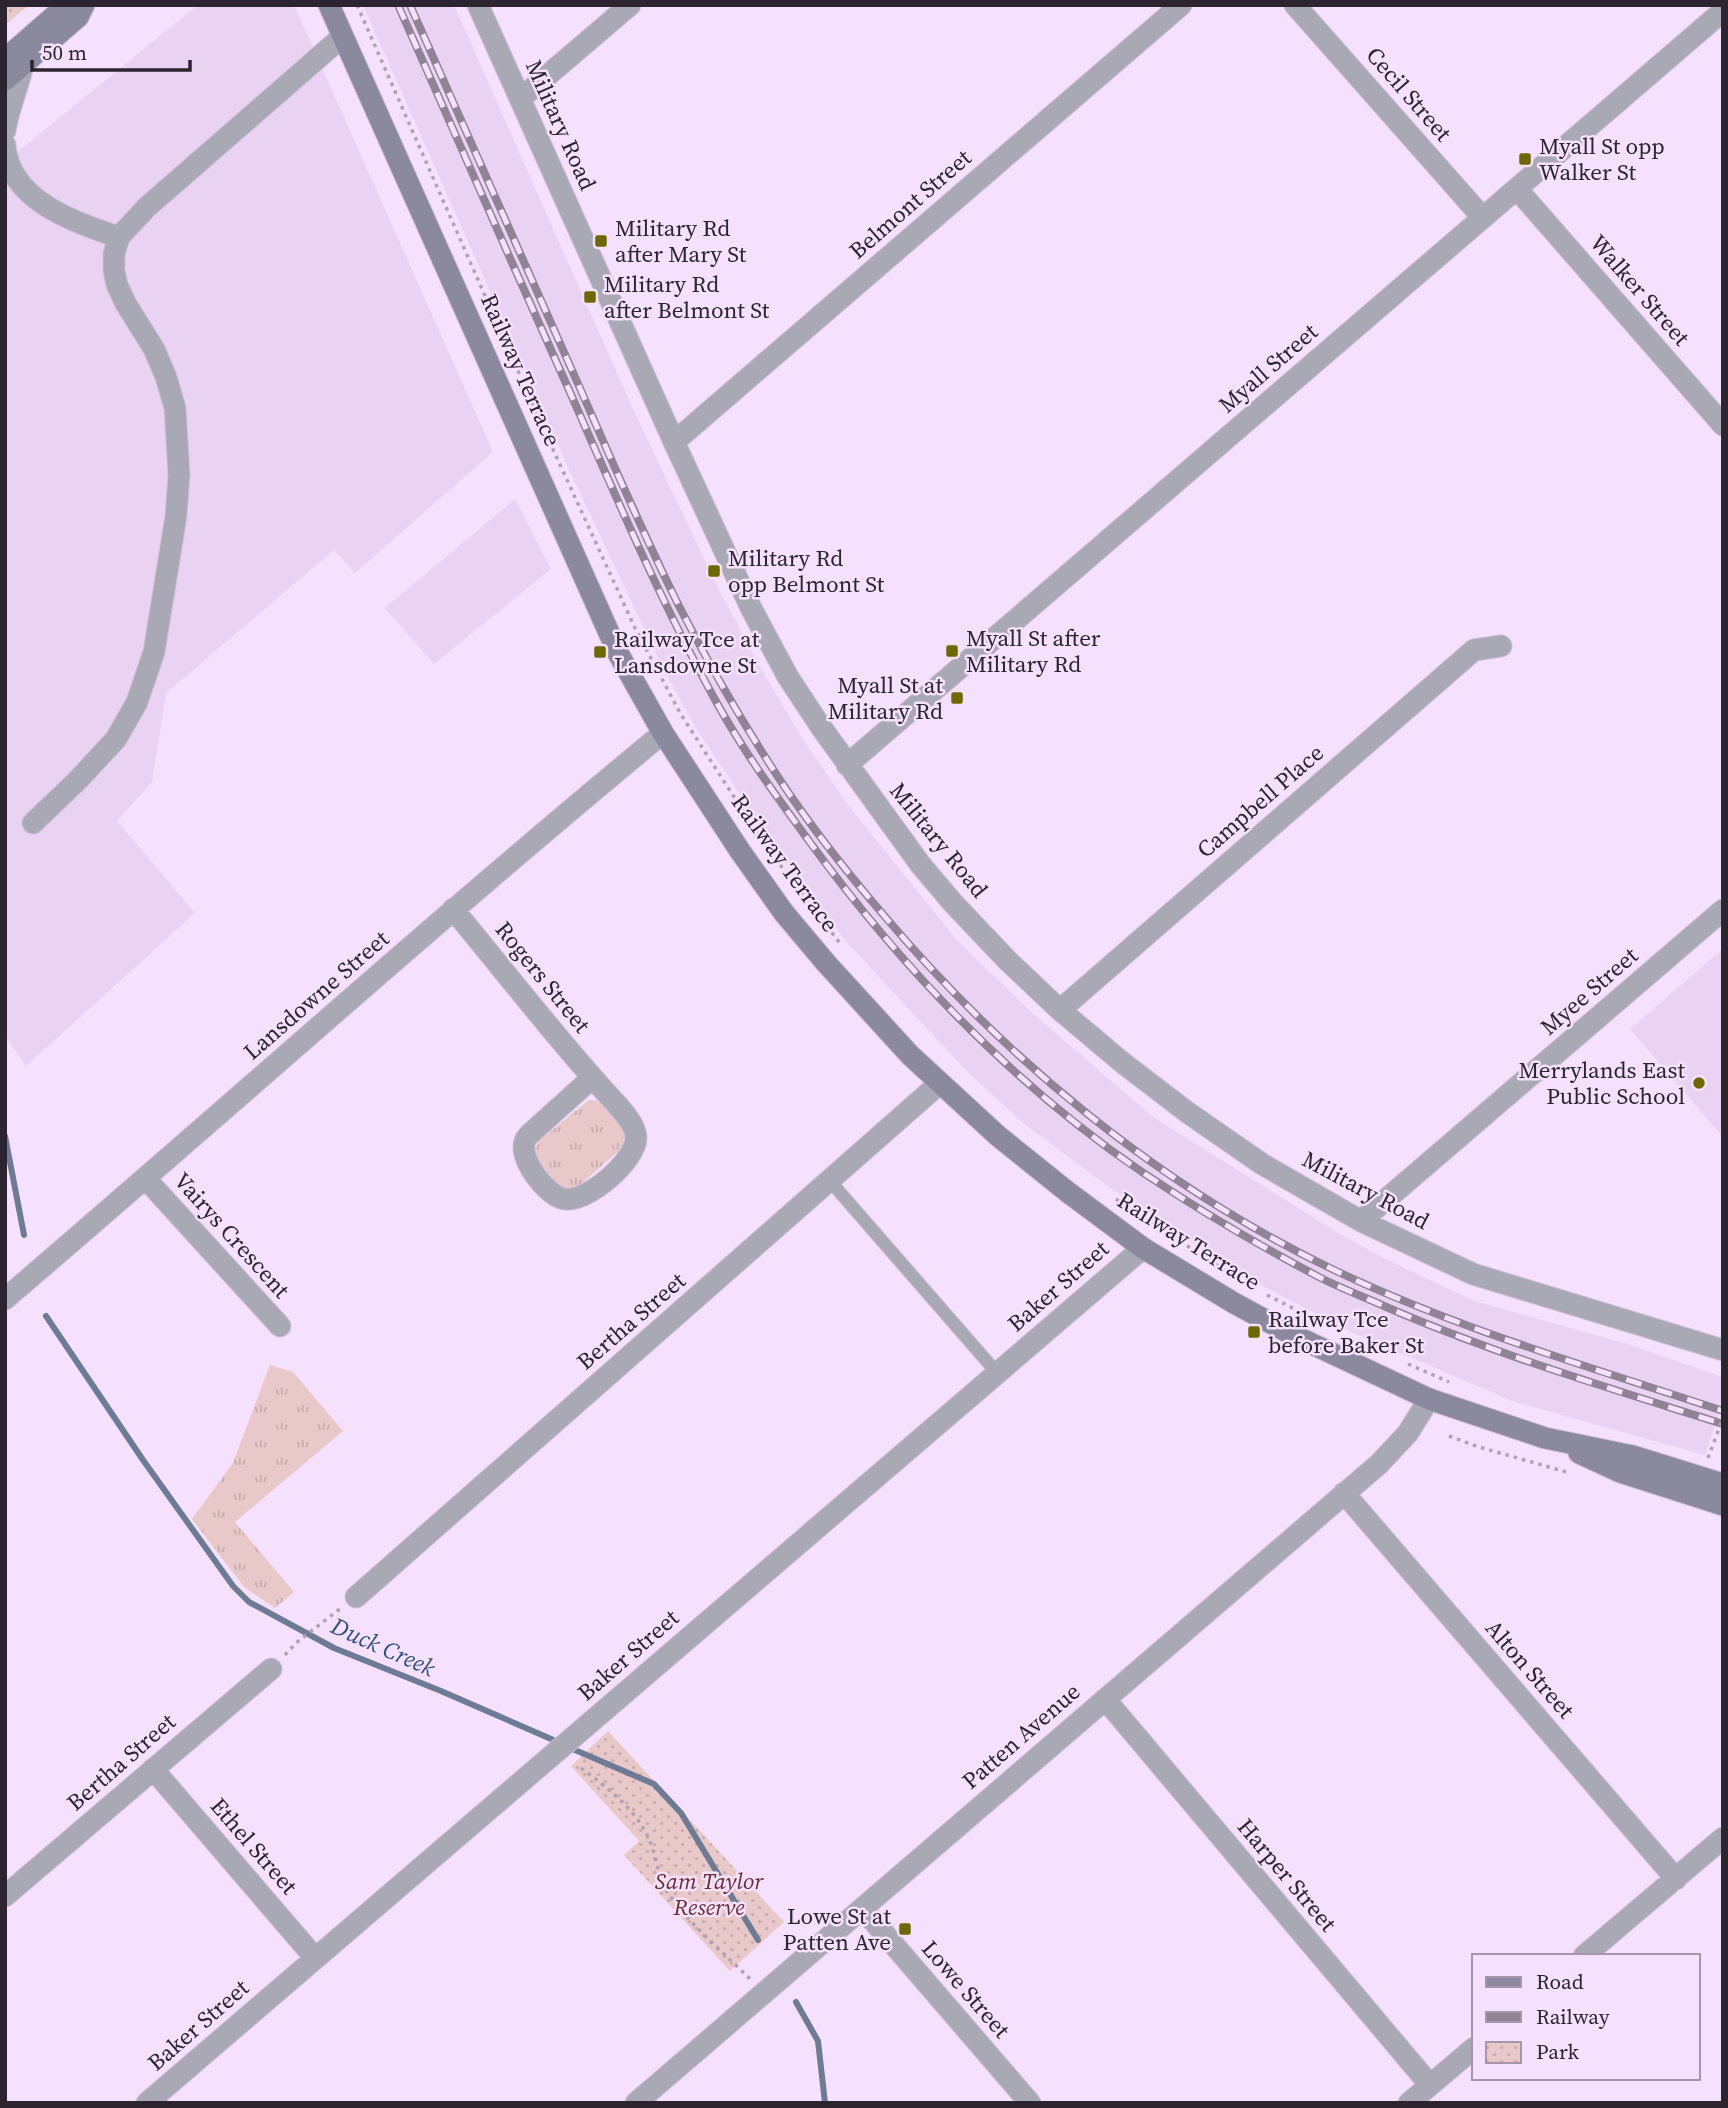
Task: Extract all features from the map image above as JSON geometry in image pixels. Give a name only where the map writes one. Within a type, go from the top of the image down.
[{"type":"main road","points":[[5,80],[14,62],[67,5]]},
{"type":"main road","points":[[14,62],[78,16],[84,5]]},
{"type":"main road","name":"Railway Terrace","points":[[328,5],[618,653],[663,733],[784,913],[909,1055],[998,1136],[1143,1248],[1291,1334],[1429,1399],[1545,1438],[1620,1472],[1723,1505]]},
{"type":"main road","name":"Railway Terrace","points":[[1545,1438],[1633,1457],[1723,1484]]},
{"type":"street","name":"Military Road","points":[[478,5],[757,620],[788,677],[847,765],[920,864],[953,903],[1006,960],[1060,1010],[1187,1112],[1262,1164],[1361,1221],[1473,1274],[1723,1350]]},
{"type":"street","points":[[520,99],[630,5]]},
{"type":"street","name":"Belmont Street","points":[[674,442],[1181,5]]},
{"type":"street","name":"Cecil Street","points":[[1296,5],[1483,218]]},
{"type":"street","name":"Myall Street","points":[[847,765],[1723,11]]},
{"type":"street","points":[[33,823],[116,739],[137,702],[154,652],[176,516],[179,475],[175,408],[154,349],[117,285],[114,254],[118,237],[147,207],[342,37]]},
{"type":"street","points":[[5,131],[7,115],[18,88],[14,62]]},
{"type":"street","points":[[5,145],[6,155],[14,173],[27,191],[81,225],[118,237]]},
{"type":"street","name":"Walker Street","points":[[1517,190],[1723,425]]},
{"type":"street","name":"Campbell Place","points":[[1060,1010],[1474,650],[1501,646]]},
{"type":"street","name":"Lansdowne Street","points":[[5,1299],[453,909],[663,733]]},
{"type":"street","name":"Rogers Street","points":[[453,909],[592,1078],[632,1122],[637,1135],[630,1156],[589,1192],[577,1199],[563,1199],[548,1190],[530,1168],[524,1154],[525,1142],[531,1133],[592,1078]]},
{"type":"street","name":"Myee Street","points":[[1361,1221],[1723,910]]},
{"type":"street","name":"Bertha Street","points":[[356,1597],[940,1083]]},
{"type":"street","name":"Vairys Crescent","points":[[146,1179],[280,1326]]},
{"type":"street","name":"Baker Street","points":[[147,2103],[1143,1248]]},
{"type":"street","name":"Patten Avenue","points":[[636,2103],[1379,1464],[1408,1433],[1429,1399]]},
{"type":"street","name":"Alton Street","points":[[1345,1493],[1676,1879]]},
{"type":"street","name":"Bertha Street","points":[[5,1896],[271,1669]]},
{"type":"street","name":"Harper Street","points":[[1105,1699],[1430,2085]]},
{"type":"street","name":"Ethel Street","points":[[153,1769],[315,1958]]},
{"type":"street","points":[[1586,1954],[1723,1838]]},
{"type":"street","name":"Lowe Street","points":[[863,1909],[1030,2103]]},
{"type":"street","points":[[1409,2103],[1472,2050]]},
{"type":"lane","points":[[830,1181],[998,1374]]},
{"type":"path","points":[[1709,1456],[1723,1416]]},
{"type":"path","points":[[296,1643],[356,1597]]},
{"type":"path","points":[[581,1768],[611,1790],[637,1820],[649,1839],[656,1867],[667,1892],[686,1915],[769,1988]]},
{"type":"shaded area","points":[[198,5],[294,5],[493,452],[355,573],[334,550],[166,693],[152,782],[117,821],[195,913],[26,1066],[5,1036],[5,162]]},
{"type":"shaded area","points":[[363,5],[454,5],[632,407],[718,588],[762,670],[800,735],[848,805],[956,939],[1030,1011],[1153,1117],[1338,1233],[1474,1301],[1627,1344],[1723,1377],[1723,1402],[1705,1455],[1515,1402],[1349,1331],[1257,1283],[1102,1182],[1023,1123],[971,1075],[915,1016],[846,941],[789,868],[696,728],[660,662],[572,476]]},
{"type":"shaded area","points":[[515,499],[551,569],[434,664],[385,608]]},
{"type":"shaded area","name":"Merrylands East Public School","points":[[1723,949],[1723,1137],[1630,1029]]},
{"type":"green space","points":[[5,5],[29,5],[5,25]]},
{"type":"green space","points":[[589,1100],[600,1101],[624,1128],[624,1146],[580,1185],[569,1189],[558,1183],[548,1172],[535,1148],[540,1140]]},
{"type":"green space","points":[[270,1365],[293,1372],[343,1431],[235,1522],[294,1592],[275,1608],[244,1587],[192,1519],[233,1463]]},
{"type":"green space","name":"Sam Taylor Reserve","points":[[608,1731],[784,1922],[730,1971],[624,1855],[639,1841],[571,1766]]},
{"type":"waterway","name":"Duck Creek","points":[[5,1136],[24,1235]]},
{"type":"waterway","name":"Duck Creek","points":[[46,1316],[143,1460],[233,1586],[249,1602],[334,1648],[558,1742]]},
{"type":"waterway","name":"Duck Creek","points":[[568,1747],[654,1784],[681,1813],[758,1940]]},
{"type":"waterway","name":"Duck Creek","points":[[796,2002],[818,2041],[825,2103]]},
{"type":"railway","points":[[398,5],[624,515],[698,668],[739,740],[785,808],[844,888],[921,978],[1004,1062],[1094,1138],[1163,1186],[1274,1252],[1335,1285],[1467,1340],[1723,1424]]},
{"type":"railway","points":[[410,5],[639,522],[704,653],[755,740],[805,816],[855,881],[929,966],[979,1018],[1088,1114],[1146,1158],[1268,1236],[1379,1291],[1476,1329],[1723,1411]]},
{"type":"place","name":"Myall St opp Walker St","points":[[1525,159]]},
{"type":"place","name":"Military Rd after Mary St","points":[[601,241]]},
{"type":"place","name":"Military Rd after Belmont St","points":[[590,297]]},
{"type":"place","name":"Military Rd opp Belmont St","points":[[714,571]]},
{"type":"place","name":"Myall St after Military Rd","points":[[952,651]]},
{"type":"place","name":"Railway Tce at Lansdowne St","points":[[600,652]]},
{"type":"place","name":"Myall St at Military Rd","points":[[957,698]]},
{"type":"place","name":"Merrylands East Public School","points":[[1699,1083]]},
{"type":"place","name":"Railway Tce before Baker St","points":[[1254,1332]]},
{"type":"place","name":"Lowe St at Patten Ave","points":[[905,1929]]}]
